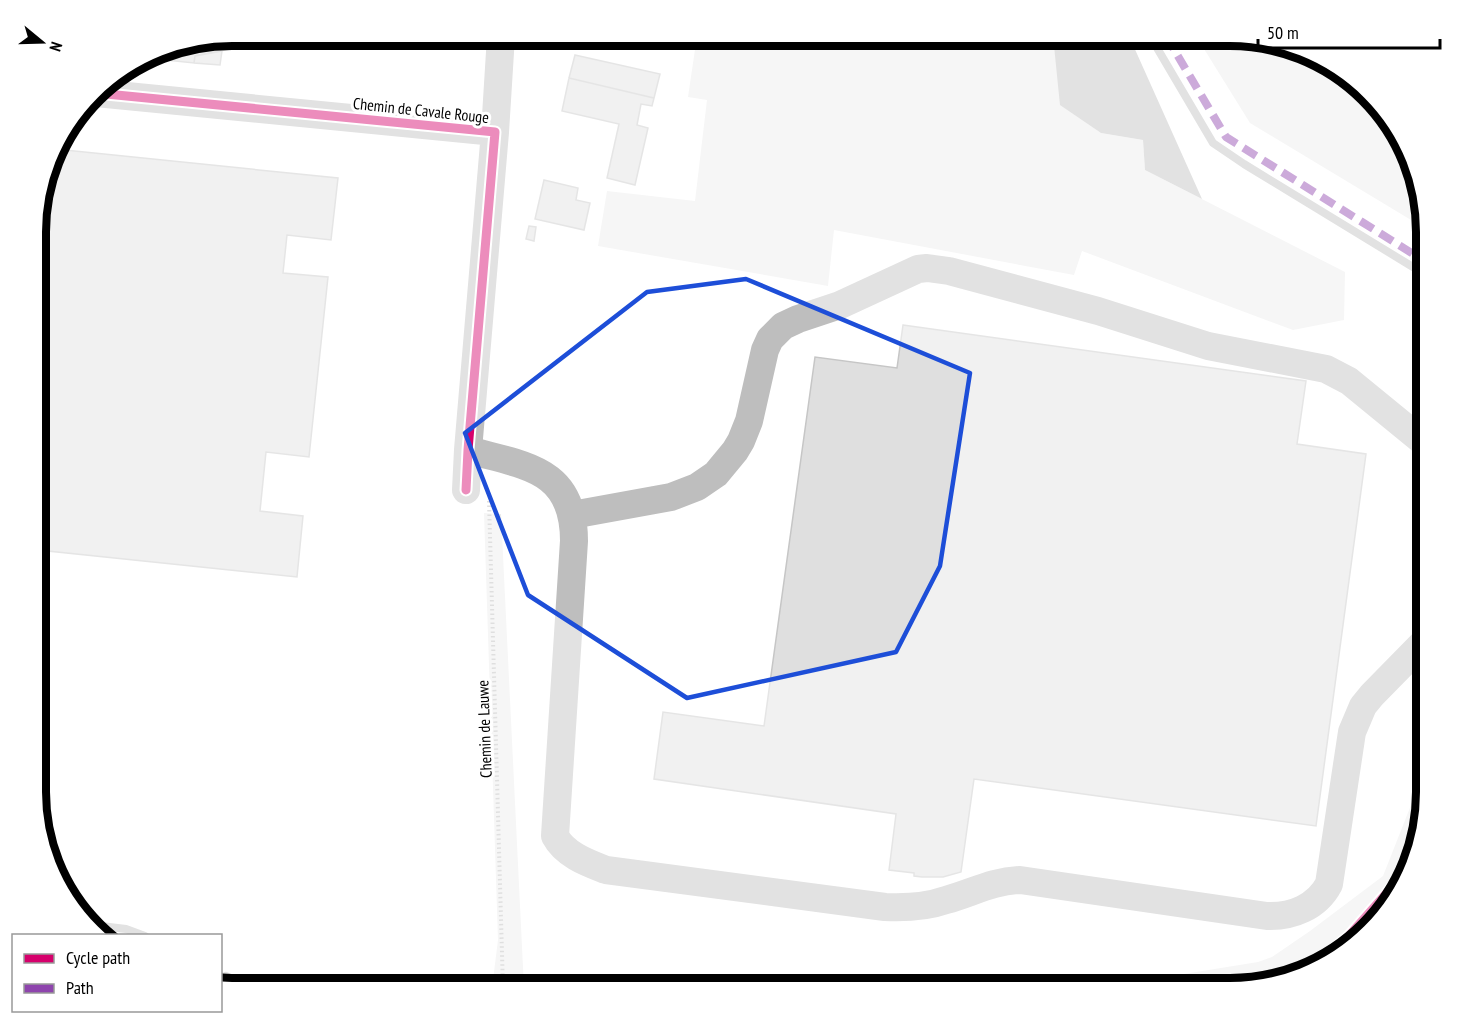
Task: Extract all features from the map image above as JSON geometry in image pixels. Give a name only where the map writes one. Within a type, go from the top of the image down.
[{"type":"street","points":[[495,132],[500,46]]},
{"type":"street","name":"Chemin de Cavale Rouge","points":[[109,94],[495,132],[466,490]]},
{"type":"street","points":[[572,515],[671,497],[702,484],[716,474],[741,441],[749,421],[765,350],[776,332],[791,322],[840,305],[910,272],[927,268],[949,271],[1098,311],[1208,346],[1326,369],[1349,381],[1415,435]]},
{"type":"street","points":[[468,450],[539,472],[564,495],[572,515],[574,541],[555,836],[573,855],[606,870],[885,907],[928,905],[992,884],[1020,880],[1267,916],[1295,912],[1319,900],[1329,884],[1352,732],[1357,719],[1363,706],[1372,695],[1415,651]]},
{"type":"highlighted area","points":[[746,279],[970,373],[940,566],[896,652],[687,698],[528,595],[465,433],[647,292]]},
{"type":"shaded area","points":[[695,46],[1054,47],[1061,105],[1101,133],[1143,140],[1145,170],[1345,272],[1344,320],[1293,330],[1082,251],[1074,275],[834,230],[828,286],[598,246],[607,191],[695,201],[707,100],[688,97]]},
{"type":"shaded area","points":[[1054,47],[1134,47],[1202,199],[1145,170],[1143,140],[1101,133],[1060,105]]},
{"type":"shaded area","points":[[1203,47],[1241,47],[1289,56],[1312,66],[1343,85],[1377,119],[1391,140],[1406,173],[1415,222],[1250,123]]},
{"type":"shaded area","points":[[484,513],[501,514],[523,977],[493,977],[498,940]]},
{"type":"shaded area","points":[[1415,795],[1412,828],[1406,851],[1387,890],[1320,954],[1289,968],[1254,976],[1159,978],[1258,962],[1272,957],[1383,876]]},
{"type":"building","points":[[244,46],[195,56],[194,63],[164,60],[208,48]]},
{"type":"building","points":[[222,51],[220,65],[194,63],[195,56]]},
{"type":"building","points":[[575,55],[660,74],[654,98],[569,78]]},
{"type":"building","points":[[569,78],[654,98],[652,106],[641,104],[637,125],[648,128],[635,185],[607,178],[619,124],[562,111]]},
{"type":"building","points":[[66,150],[338,178],[331,240],[287,235],[283,273],[328,277],[309,457],[266,452],[260,511],[303,516],[297,577],[47,551],[46,233],[53,185]]},
{"type":"building","points":[[544,180],[578,188],[576,200],[590,203],[584,230],[535,219]]},
{"type":"building","points":[[529,226],[536,227],[534,241],[526,239]]},
{"type":"building","points":[[903,325],[1306,381],[1297,444],[1366,454],[1316,826],[974,779],[961,872],[943,877],[922,877],[914,876],[914,873],[889,870],[896,814],[654,779],[663,712],[764,726],[815,357],[897,368]]},
{"type":"waterway","points":[[1156,47],[1213,143],[1415,268]]},
{"type":"waterway","points":[[105,926],[126,929],[140,934]]},
{"type":"marked path","points":[[1172,47],[1226,137],[1415,255]]},
{"type":"cycle path","points":[[109,94],[495,132],[466,490]]},
{"type":"cycle path","points":[[1358,926],[1380,900]]}]
